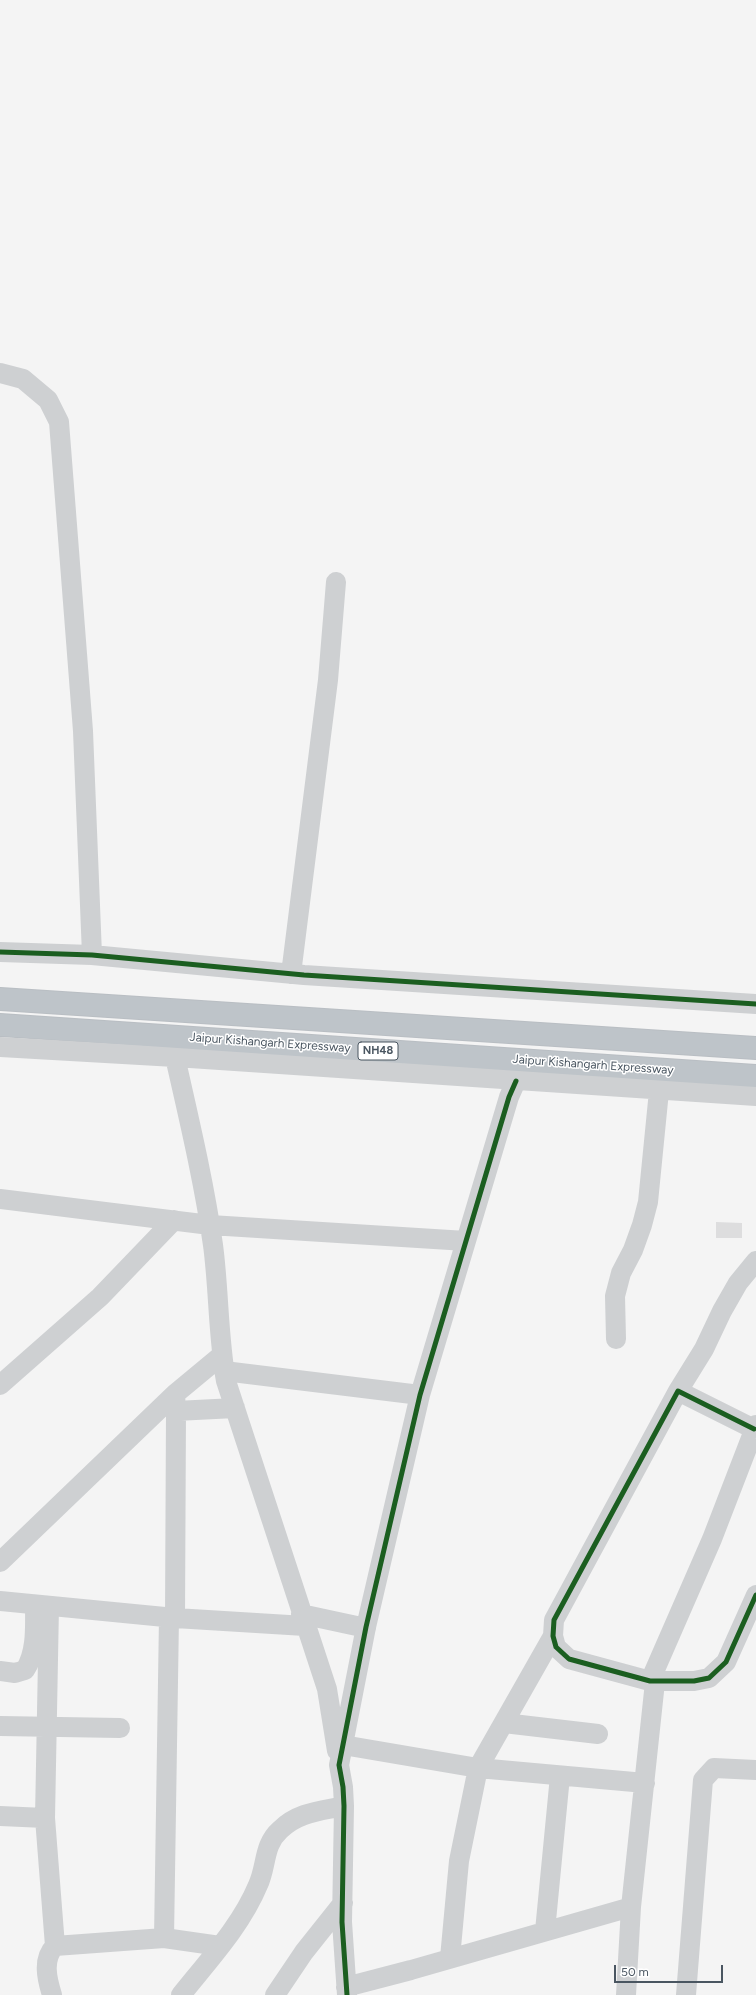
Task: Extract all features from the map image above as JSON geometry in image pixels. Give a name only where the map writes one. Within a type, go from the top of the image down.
[{"type":"highway","name":"NH48","points":[[0,998],[756,1048]]},
{"type":"highway","name":"Jaipur Kishangarh Expressway","points":[[0,1025],[756,1076]]},
{"type":"street","points":[[0,373],[23,379],[48,400],[59,422],[83,731],[92,955]]},
{"type":"street","points":[[291,974],[328,680],[336,582]]},
{"type":"street","points":[[0,952],[92,955],[291,974],[756,1004]]},
{"type":"street","points":[[0,1047],[175,1057],[756,1096]]},
{"type":"street","points":[[175,1057],[204,1189],[210,1224],[223,1363],[235,1408],[303,1620],[327,1689],[344,1787],[343,1903],[347,1991],[450,1958],[631,1907]]},
{"type":"street","points":[[339,1765],[366,1628],[420,1395],[509,1097],[516,1081]]},
{"type":"street","points":[[616,1339],[615,1296],[621,1273],[633,1250],[642,1225],[648,1202],[659,1090]]},
{"type":"street","points":[[0,1199],[210,1224],[466,1241]]},
{"type":"street","points":[[0,1385],[100,1297],[174,1220]]},
{"type":"street","points":[[756,1261],[738,1283],[722,1311],[704,1349],[678,1391],[554,1620],[553,1636],[556,1647],[569,1659],[652,1681],[699,1680],[710,1678],[721,1669],[726,1662],[756,1595]]},
{"type":"street","points":[[0,1562],[175,1402],[223,1363],[420,1395]]},
{"type":"street","points":[[626,1995],[631,1907],[645,1783],[652,1681],[712,1539],[755,1427],[678,1391]]},
{"type":"street","points":[[175,1402],[235,1408]]},
{"type":"street","points":[[164,1938],[172,1617],[175,1402]]},
{"type":"street","points":[[0,1601],[172,1617],[303,1620],[366,1628]]},
{"type":"street","points":[[0,1671],[15,1673],[26,1670],[30,1662],[35,1623],[42,1605]]},
{"type":"street","points":[[42,1605],[47,1727],[45,1818],[55,1946],[51,1951],[47,1962],[48,1984],[52,1995]]},
{"type":"street","points":[[450,1958],[459,1861],[478,1768],[553,1636]]},
{"type":"street","points":[[504,1723],[598,1734]]},
{"type":"street","points":[[0,1726],[120,1728]]},
{"type":"street","points":[[343,1745],[478,1768],[645,1783]]},
{"type":"street","points":[[686,1995],[703,1780],[714,1768],[756,1770]]},
{"type":"street","points":[[545,1931],[560,1776]]},
{"type":"street","points":[[181,1995],[220,1946],[259,1885],[268,1845],[279,1830],[295,1817],[344,1806]]},
{"type":"street","points":[[0,1816],[45,1818]]},
{"type":"street","points":[[275,1995],[304,1952],[343,1903]]},
{"type":"street","points":[[55,1946],[164,1938],[220,1946]]},
{"type":"building","points":[[716,1222],[742,1223],[742,1238],[716,1238]]},
{"type":"cycle path","points":[[0,952],[92,955],[304,975],[756,1004]]},
{"type":"cycle path","points":[[347,1995],[342,1922],[344,1806],[343,1787],[339,1765],[366,1627],[420,1395],[509,1097],[516,1081]]},
{"type":"cycle path","points":[[754,1429],[678,1391],[554,1620],[553,1636],[556,1647],[569,1659],[650,1681],[694,1681],[709,1678],[726,1662],[756,1595]]}]
